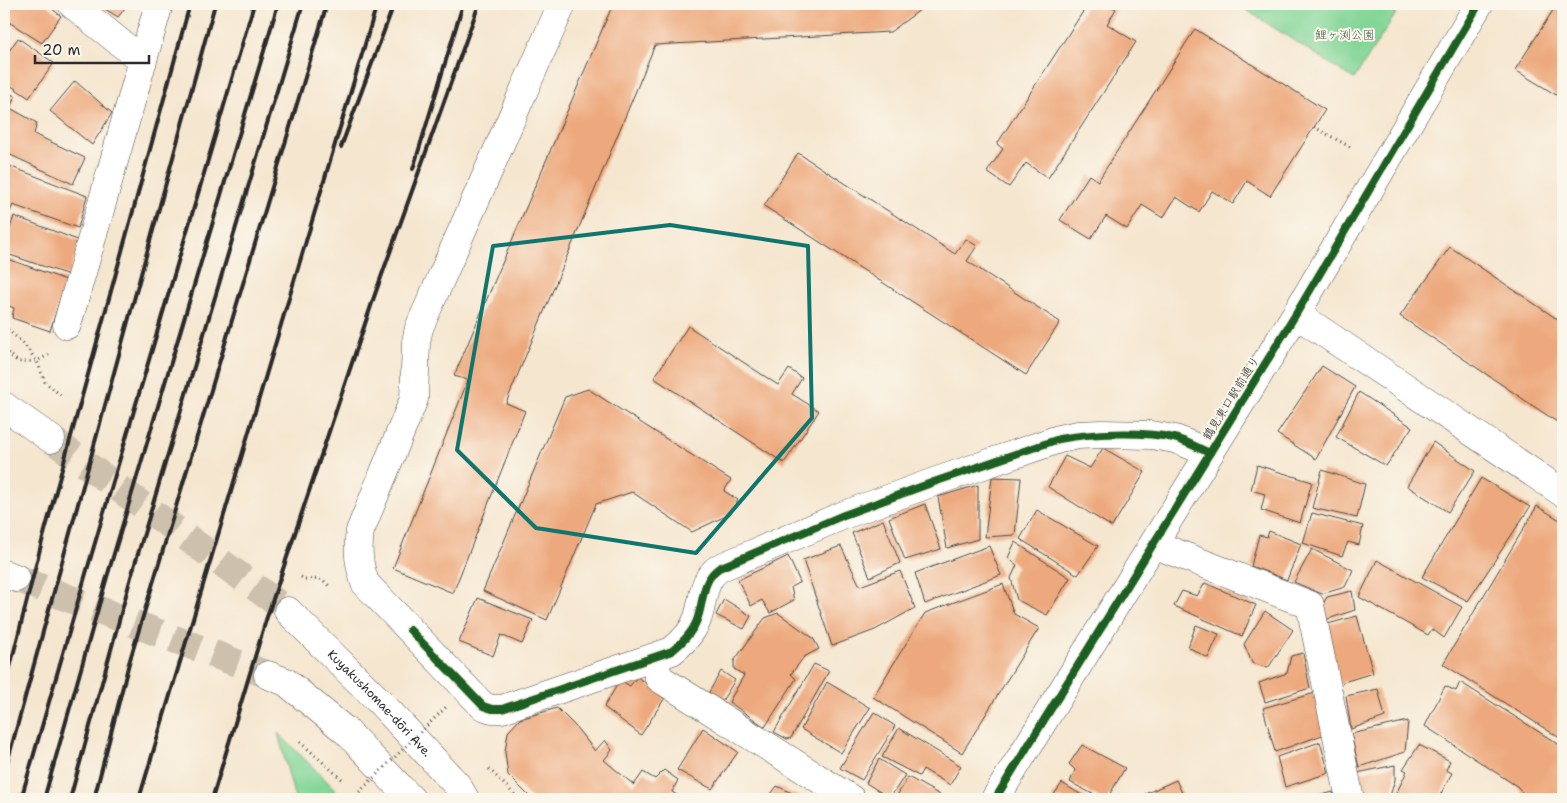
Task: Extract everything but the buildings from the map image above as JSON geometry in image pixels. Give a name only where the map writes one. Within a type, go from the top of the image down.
[{"type":"street","points":[[72,4],[144,61]]},
{"type":"street","points":[[67,325],[159,4]]},
{"type":"street","points":[[562,4],[419,328],[416,342],[414,399],[360,531],[357,551],[365,584],[483,706],[492,709],[502,709],[672,651],[683,643],[698,619],[704,587],[716,570],[844,514],[981,465],[1059,439],[1078,435],[1151,435],[1175,439],[1210,453]]},
{"type":"street","name":"鶴見東口駅前通り","points":[[995,799],[1296,314],[1479,4]]},
{"type":"street","points":[[1296,314],[1563,493]]},
{"type":"street","points":[[4,406],[51,439]]},
{"type":"street","points":[[1153,544],[1310,605],[1350,799]]},
{"type":"street","name":"Kuyakushomae-dōri Ave.","points":[[288,611],[393,716],[457,785],[465,799]]},
{"type":"street","points":[[653,658],[659,678],[851,799]]},
{"type":"street","points":[[268,675],[286,682],[347,732],[411,799]]},
{"type":"path","points":[[1314,127],[1352,148]]},
{"type":"path","points":[[4,326],[23,343],[37,361],[45,382],[63,397]]},
{"type":"path","points":[[4,350],[18,362],[37,361],[55,351]]},
{"type":"path","points":[[301,576],[305,580],[322,579],[335,591]]},
{"type":"path","points":[[352,799],[446,707]]},
{"type":"path","points":[[300,742],[358,794]]},
{"type":"highlighted area","points":[[670,225],[808,246],[812,418],[696,553],[536,528],[457,450],[493,246]]},
{"type":"green space","name":"鯉ヶ渕公園","points":[[1237,4],[1402,4],[1354,79]]},
{"type":"green space","points":[[278,733],[345,799],[295,799]]},
{"type":"tunnel","points":[[51,439],[288,611]]},
{"type":"tunnel","points":[[16,578],[268,675]]},
{"type":"railway","points":[[4,691],[40,549],[190,4]]},
{"type":"railway","points":[[4,774],[215,4]]},
{"type":"railway","points":[[21,799],[254,4]]},
{"type":"railway","points":[[44,799],[107,577],[278,4]]},
{"type":"railway","points":[[70,799],[131,577],[303,4]]},
{"type":"railway","points":[[94,799],[129,663],[327,4]]},
{"type":"railway","points":[[139,799],[377,4]]},
{"type":"railway","points":[[341,147],[394,4]]},
{"type":"railway","points":[[413,169],[463,4]]},
{"type":"railway","points":[[212,799],[266,620],[374,297],[479,4]]},
{"type":"cycle path","points":[[995,799],[1296,314],[1479,4]]},
{"type":"cycle path","points":[[410,630],[483,706],[492,709],[502,709],[672,651],[694,627],[706,584],[713,573],[719,568],[844,515],[934,482],[1059,439],[1086,435],[1147,434],[1161,436],[1179,439],[1210,453]]}]
